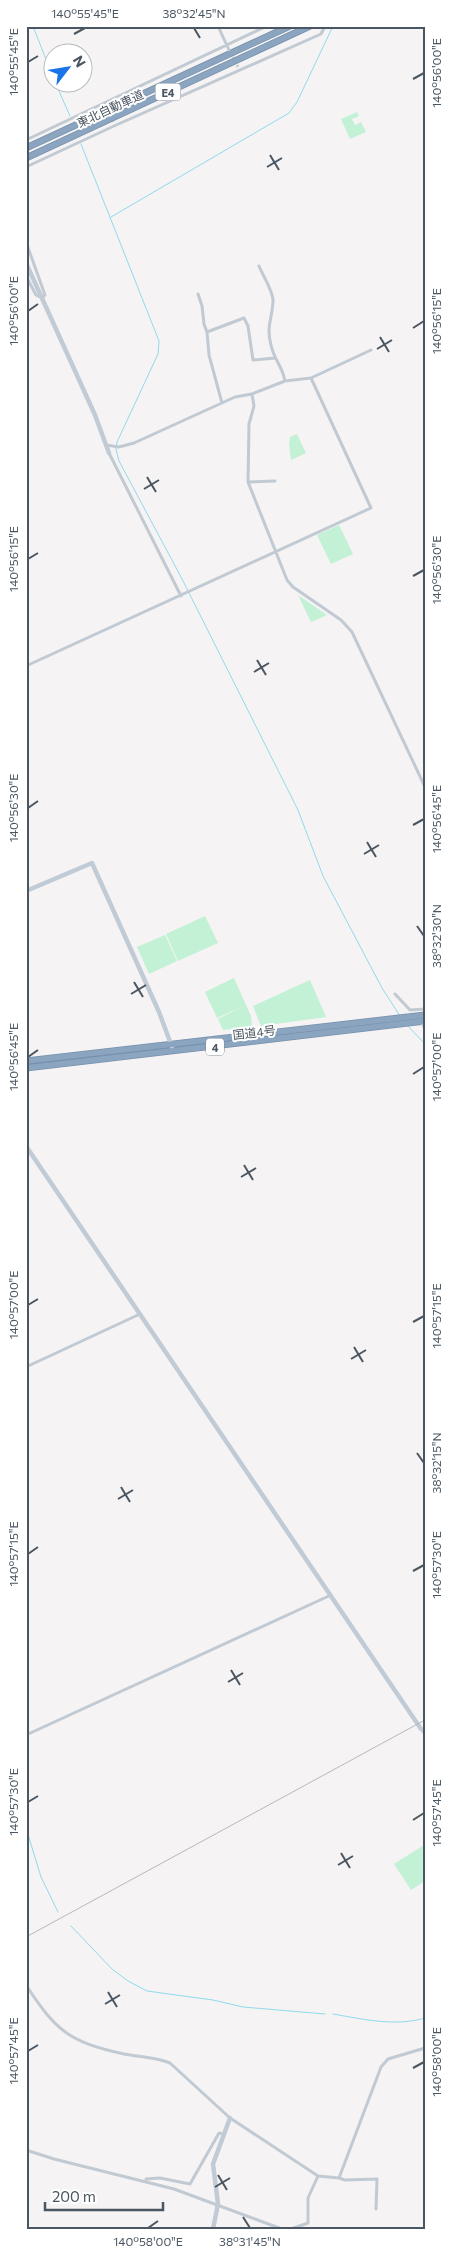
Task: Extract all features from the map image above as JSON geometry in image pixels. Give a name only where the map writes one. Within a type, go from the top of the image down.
[{"type":"highway","name":"東北自動車道","points":[[26,148],[290,26]]},
{"type":"highway","name":"東北自動車道","points":[[26,158],[310,26]]},
{"type":"highway","name":"国道4号","points":[[26,1068],[173,1048],[400,1021],[421,1016]]},
{"type":"highway","name":"国道4号","points":[[26,1061],[173,1048]]},
{"type":"street","points":[[218,26],[229,48]]},
{"type":"street","points":[[26,140],[105,106],[229,48],[267,26]]},
{"type":"street","points":[[26,167],[113,124],[240,72],[321,34],[325,26]]},
{"type":"street","points":[[238,67],[240,72]]},
{"type":"street","points":[[26,242],[45,295],[42,298]]},
{"type":"street","points":[[26,263],[109,453],[181,596]]},
{"type":"street","points":[[259,266],[274,301],[268,330],[275,358],[282,368],[285,382]]},
{"type":"street","points":[[26,276],[36,295],[42,298]]},
{"type":"street","points":[[198,294],[202,306],[204,324],[208,332],[209,355],[222,403]]},
{"type":"street","points":[[208,332],[244,318],[248,326],[254,360],[275,358]]},
{"type":"street","points":[[106,444],[119,447],[134,443],[235,397],[252,394],[285,382],[311,378],[371,350]]},
{"type":"street","points":[[26,666],[371,508],[311,378]]},
{"type":"street","points":[[252,394],[254,406],[249,424],[248,482],[289,583],[341,620],[357,638],[425,787]]},
{"type":"street","points":[[248,482],[275,481]]},
{"type":"street","points":[[26,891],[92,863],[159,1012],[173,1048]]},
{"type":"street","points":[[395,994],[408,1009],[421,1016],[425,1029]]},
{"type":"street","points":[[26,1146],[425,1734]]},
{"type":"street","points":[[26,1367],[140,1314]]},
{"type":"street","points":[[26,1735],[331,1595]]},
{"type":"street","points":[[26,1985],[49,2019],[64,2032],[91,2046],[170,2063],[230,2118],[318,2176],[345,2180],[377,2179],[376,2209]]},
{"type":"street","points":[[339,2178],[381,2067],[388,2059],[425,2048]]},
{"type":"street","points":[[213,2229],[218,2204],[213,2169],[230,2118]]},
{"type":"street","points":[[143,2180],[160,2178],[190,2184],[219,2133],[224,2134]]},
{"type":"street","points":[[26,2150],[54,2159],[143,2180],[218,2204],[265,2224],[282,2229]]},
{"type":"street","points":[[291,2229],[308,2223],[308,2198],[318,2176]]},
{"type":"green space","points":[[357,112],[359,116],[352,119],[355,125],[361,122],[366,132],[350,139],[341,119]]},
{"type":"green space","points":[[297,434],[306,453],[291,460],[290,437]]},
{"type":"green space","points":[[339,525],[353,554],[331,564],[317,535]]},
{"type":"green space","points":[[298,595],[327,615],[311,622]]},
{"type":"green space","points":[[205,916],[218,943],[178,961],[166,934]]},
{"type":"green space","points":[[165,935],[177,961],[149,974],[137,947]]},
{"type":"green space","points":[[234,978],[246,1005],[217,1018],[205,992]]},
{"type":"green space","points":[[310,980],[326,1017],[261,1026],[253,1006]]},
{"type":"green space","points":[[246,1005],[251,1016],[252,1027],[223,1030],[218,1019]]},
{"type":"green space","points":[[424,1845],[425,1881],[411,1890],[394,1864]]},
{"type":"waterway","points":[[33,26],[42,49]]},
{"type":"waterway","points":[[111,217],[289,113],[297,102],[333,26]]},
{"type":"waterway","points":[[59,92],[70,116]]},
{"type":"waterway","points":[[81,144],[159,341],[158,354],[117,442],[116,449],[119,461],[181,577],[298,810],[323,876],[382,988],[400,1016]]},
{"type":"waterway","points":[[407,1025],[425,1044]]},
{"type":"waterway","points":[[26,1828],[41,1877],[58,1912]]},
{"type":"waterway","points":[[71,1926],[112,1969],[128,1981],[147,1991],[213,2000],[243,2007],[325,2014]]},
{"type":"waterway","points":[[333,2014],[391,2022],[414,2021],[425,2018]]},
{"type":"tunnel","points":[[231,53],[238,67]]},
{"type":"tunnel","points":[[106,107],[113,122]]},
{"type":"railway","points":[[26,1937],[425,1720]]}]
